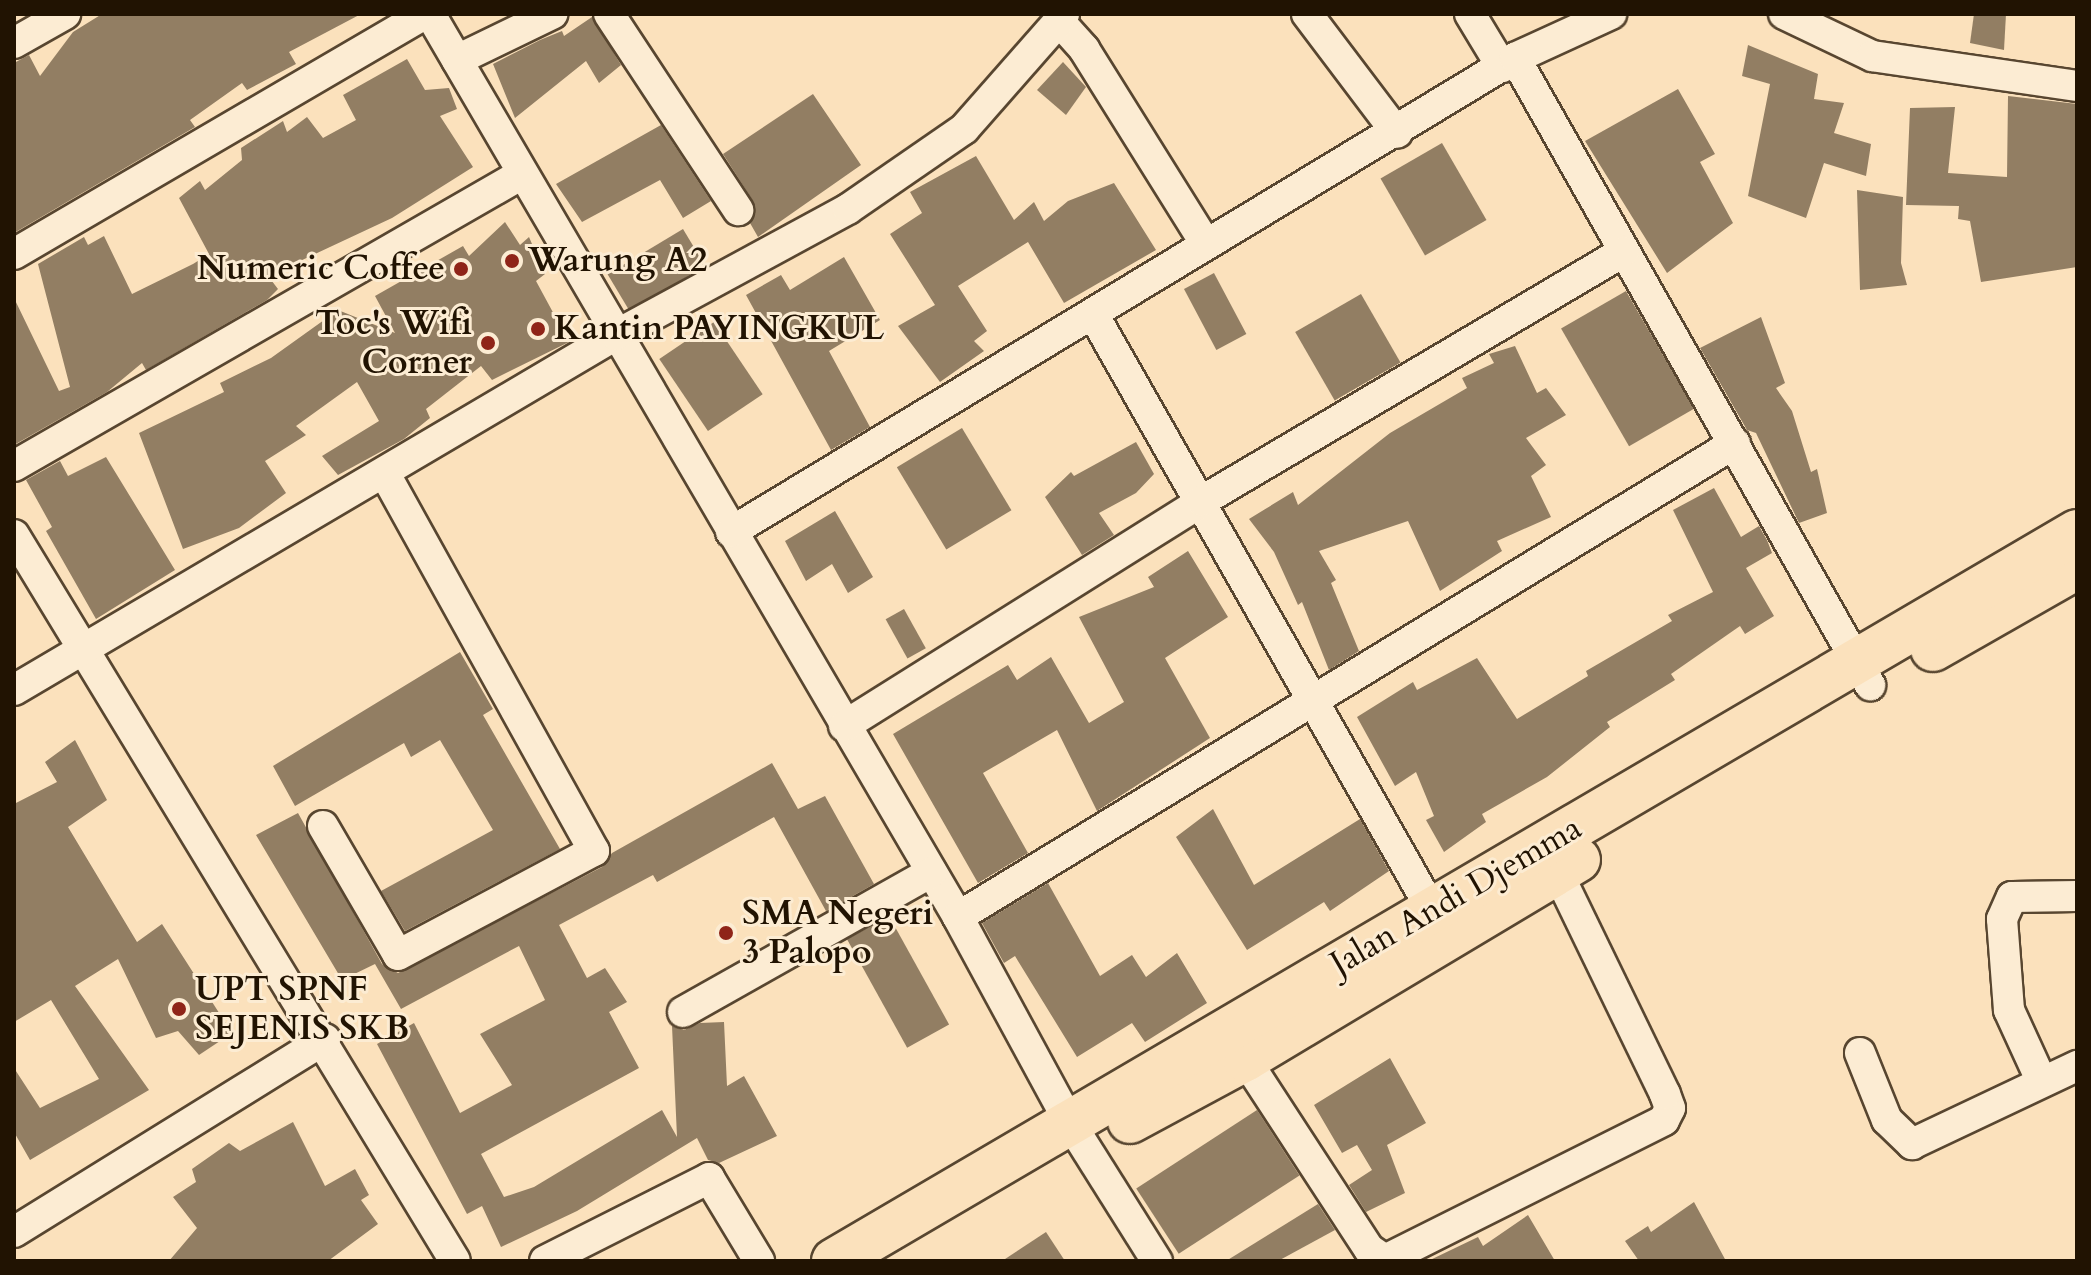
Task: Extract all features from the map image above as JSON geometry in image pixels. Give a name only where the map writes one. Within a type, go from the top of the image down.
[{"type":"highway","name":"Jalan Andi Djemma","points":[[834,1261],[1077,1134],[1245,1059],[1557,872],[2077,532]]},
{"type":"highway","name":"Jalan Andi Djemma","points":[[889,1261],[1077,1134],[1432,910],[1863,673],[2077,567]]},
{"type":"street","points":[[14,43],[65,14]]},
{"type":"street","points":[[14,254],[427,14],[457,60],[958,917],[1077,1134],[1157,1261]]},
{"type":"street","points":[[457,60],[552,14]]},
{"type":"street","points":[[609,14],[738,210]]},
{"type":"street","points":[[1307,14],[1397,133]]},
{"type":"street","points":[[1470,14],[1508,62],[1624,251],[1863,673]]},
{"type":"street","points":[[731,532],[1205,243],[1397,133],[1508,62],[1611,14]]},
{"type":"street","points":[[1784,14],[1872,56],[2077,86]]},
{"type":"street","points":[[14,690],[616,335],[800,239],[964,129],[1062,18],[1205,243]]},
{"type":"street","points":[[14,466],[522,174]]},
{"type":"street","points":[[844,726],[1202,501],[1624,251]]},
{"type":"street","points":[[1093,314],[1432,910]]},
{"type":"street","points":[[958,917],[1315,704],[1735,443]]},
{"type":"street","points":[[323,826],[398,955],[594,851],[385,474]]},
{"type":"street","points":[[14,535],[325,1039],[455,1261]]},
{"type":"street","points":[[683,1012],[931,872]]},
{"type":"street","points":[[1245,1059],[1369,1249],[1385,1260],[1664,1120],[1670,1108],[1665,1094],[1557,872]]},
{"type":"street","points":[[2041,1080],[2009,1010],[2002,919],[2012,897],[2077,896]]},
{"type":"street","points":[[14,1232],[325,1039]]},
{"type":"street","points":[[1860,1053],[1887,1120],[1912,1144],[1940,1136],[2041,1080],[2077,1066]]},
{"type":"street","points":[[545,1261],[709,1178],[759,1261]]},
{"type":"building","points":[[102,14],[361,14],[289,52],[296,64],[247,90],[242,83],[190,120],[195,127],[14,233],[14,63],[29,55],[40,76],[73,32]]},
{"type":"building","points":[[1974,14],[2006,14],[2004,50],[1970,43]]},
{"type":"building","points":[[592,17],[621,65],[599,83],[586,61],[515,118],[493,64],[562,31],[564,36]]},
{"type":"building","points":[[1748,45],[1818,74],[1814,99],[1844,103],[1834,133],[1871,144],[1866,176],[1824,163],[1806,218],[1748,196],[1770,84],[1742,76]]},
{"type":"building","points":[[407,59],[425,90],[449,88],[457,109],[440,116],[473,167],[392,218],[268,276],[278,289],[267,300],[146,370],[142,363],[107,392],[14,445],[14,298],[59,391],[70,387],[38,264],[84,237],[88,245],[104,236],[132,294],[193,264],[209,254],[179,198],[200,181],[205,190],[242,160],[241,148],[283,121],[287,132],[307,117],[323,138],[356,120],[343,95]]},
{"type":"building","points":[[1063,62],[1086,87],[1066,115],[1037,90]]},
{"type":"building","points":[[1678,89],[1715,154],[1700,162],[1733,223],[1667,273],[1585,141]]},
{"type":"building","points":[[813,94],[861,165],[758,237],[750,223],[753,201],[723,154]]},
{"type":"building","points":[[2008,96],[2077,104],[2077,267],[1981,282],[1970,221],[1958,219],[1959,206],[1906,205],[1910,108],[1955,107],[1948,173],[2007,177]]},
{"type":"building","points":[[661,125],[711,201],[683,218],[660,180],[582,222],[556,184]]},
{"type":"building","points":[[1442,143],[1486,220],[1425,256],[1381,178]]},
{"type":"building","points":[[976,156],[1014,220],[1034,202],[1044,221],[1068,201],[1114,183],[1156,250],[1064,303],[1028,242],[958,286],[987,331],[974,341],[984,351],[940,382],[898,326],[935,305],[890,234],[922,213],[910,192]]},
{"type":"building","points":[[1857,190],[1903,197],[1901,263],[1907,285],[1860,290]]},
{"type":"building","points":[[505,222],[520,245],[529,237],[545,274],[536,281],[569,342],[492,380],[481,366],[426,409],[430,418],[404,439],[338,475],[322,456],[379,421],[357,382],[296,426],[306,435],[265,461],[286,493],[239,528],[183,549],[139,433],[224,392],[220,383],[271,358],[338,310],[395,333],[375,296],[463,246],[469,256]]},
{"type":"building","points":[[683,229],[705,266],[630,311],[608,274]]},
{"type":"building","points":[[844,257],[880,320],[829,351],[870,427],[831,450],[746,295],[781,275],[790,290]]},
{"type":"building","points":[[1214,273],[1246,334],[1216,350],[1184,289]]},
{"type":"building","points":[[1626,291],[1694,409],[1629,446],[1561,328]]},
{"type":"building","points":[[1361,294],[1400,362],[1335,400],[1295,332]]},
{"type":"building","points":[[1761,317],[1785,383],[1776,388],[1792,411],[1811,472],[1817,469],[1827,513],[1799,523],[1756,433],[1747,430],[1700,348]]},
{"type":"building","points":[[714,322],[763,394],[708,431],[659,359]]},
{"type":"building","points":[[1515,346],[1537,393],[1546,388],[1566,415],[1526,438],[1546,465],[1531,476],[1551,517],[1497,541],[1502,551],[1440,591],[1408,521],[1319,551],[1336,580],[1331,583],[1359,651],[1329,670],[1302,602],[1298,605],[1274,552],[1249,519],[1293,492],[1298,505],[1390,433],[1467,388],[1462,378],[1494,363],[1489,354]]},
{"type":"building","points":[[962,428],[1011,510],[946,549],[897,467]]},
{"type":"building","points":[[1136,442],[1154,474],[1136,493],[1099,513],[1114,535],[1082,555],[1045,497],[1071,472],[1074,476]]},
{"type":"building","points":[[106,457],[175,570],[96,619],[46,531],[52,527],[26,480],[60,461],[68,476]]},
{"type":"building","points":[[1714,488],[1741,537],[1759,526],[1767,540],[1772,553],[1746,568],[1774,616],[1745,634],[1740,626],[1671,674],[1675,680],[1607,722],[1610,727],[1547,777],[1482,814],[1486,822],[1444,852],[1426,820],[1434,816],[1416,772],[1395,786],[1357,717],[1413,682],[1417,690],[1477,658],[1517,719],[1588,676],[1586,671],[1672,621],[1668,615],[1713,592],[1673,510]]},
{"type":"building","points":[[835,511],[873,577],[848,593],[832,564],[806,581],[785,541]]},
{"type":"building","points":[[1188,551],[1228,617],[1165,658],[1210,738],[1097,811],[1057,730],[983,773],[1028,853],[978,883],[893,734],[1008,665],[1017,680],[1051,657],[1089,723],[1124,702],[1079,617],[1154,587],[1148,577]]},
{"type":"building","points":[[904,609],[926,648],[907,659],[886,619]]},
{"type":"building","points":[[460,652],[493,709],[483,715],[560,849],[405,931],[381,891],[493,830],[440,740],[411,757],[404,743],[295,806],[273,766]]},
{"type":"building","points":[[75,740],[107,800],[68,827],[137,942],[162,924],[232,1033],[199,1055],[178,1031],[156,1038],[118,959],[75,986],[149,1090],[30,1160],[14,1132],[14,1068],[40,1108],[99,1079],[51,1000],[14,1022],[14,804],[57,782],[45,762]]},
{"type":"building","points":[[772,763],[798,809],[825,796],[874,884],[826,911],[774,817],[657,882],[653,875],[559,925],[587,978],[605,968],[627,1002],[609,1012],[639,1068],[481,1154],[504,1197],[534,1187],[662,1110],[677,1137],[672,1026],[684,1030],[700,1023],[724,1022],[727,1086],[744,1076],[777,1136],[719,1163],[708,1160],[697,1138],[577,1211],[501,1247],[482,1206],[467,1214],[377,1044],[414,1023],[460,1113],[512,1085],[480,1034],[545,1000],[519,946],[401,1009],[375,964],[342,980],[256,835],[298,813],[382,964],[398,973],[602,867],[612,853]]},
{"type":"building","points":[[1213,809],[1254,885],[1360,819],[1389,871],[1330,911],[1324,902],[1247,950],[1176,837]]},
{"type":"building","points":[[1048,883],[1100,976],[1132,955],[1146,977],[1177,953],[1207,1003],[1145,1042],[1132,1023],[1077,1057],[1015,956],[1004,963],[982,923]]},
{"type":"building","points":[[889,916],[949,1024],[907,1048],[847,939]]},
{"type":"building","points":[[1390,1058],[1426,1123],[1387,1145],[1405,1193],[1366,1212],[1349,1185],[1372,1170],[1357,1145],[1342,1153],[1314,1105]]},
{"type":"building","points":[[1257,1110],[1299,1175],[1179,1254],[1136,1188]]},
{"type":"building","points":[[293,1122],[325,1186],[355,1169],[369,1195],[361,1200],[378,1224],[328,1261],[169,1261],[197,1228],[173,1197],[196,1182],[192,1169],[229,1143],[240,1151]]},
{"type":"building","points":[[1694,1202],[1726,1261],[1639,1261],[1625,1241],[1648,1226],[1651,1232]]},
{"type":"building","points":[[1318,1204],[1335,1230],[1278,1261],[1226,1261]]},
{"type":"building","points":[[1528,1215],[1555,1261],[1428,1261],[1478,1237],[1483,1246]]},
{"type":"building","points":[[1046,1232],[1065,1261],[1002,1261]]},
{"type":"place","name":"Warung A2","points":[[512,261]]},
{"type":"place","name":"Numeric Coffee","points":[[461,269]]},
{"type":"place","name":"Kantin PAYINGKUL","points":[[538,329]]},
{"type":"place","name":"Toc's Wifi Corner","points":[[488,343]]},
{"type":"place","name":"SMA Negeri 3 Palopo","points":[[726,933]]},
{"type":"place","name":"UPT SPNF SEJENIS SKB","points":[[179,1009]]}]
